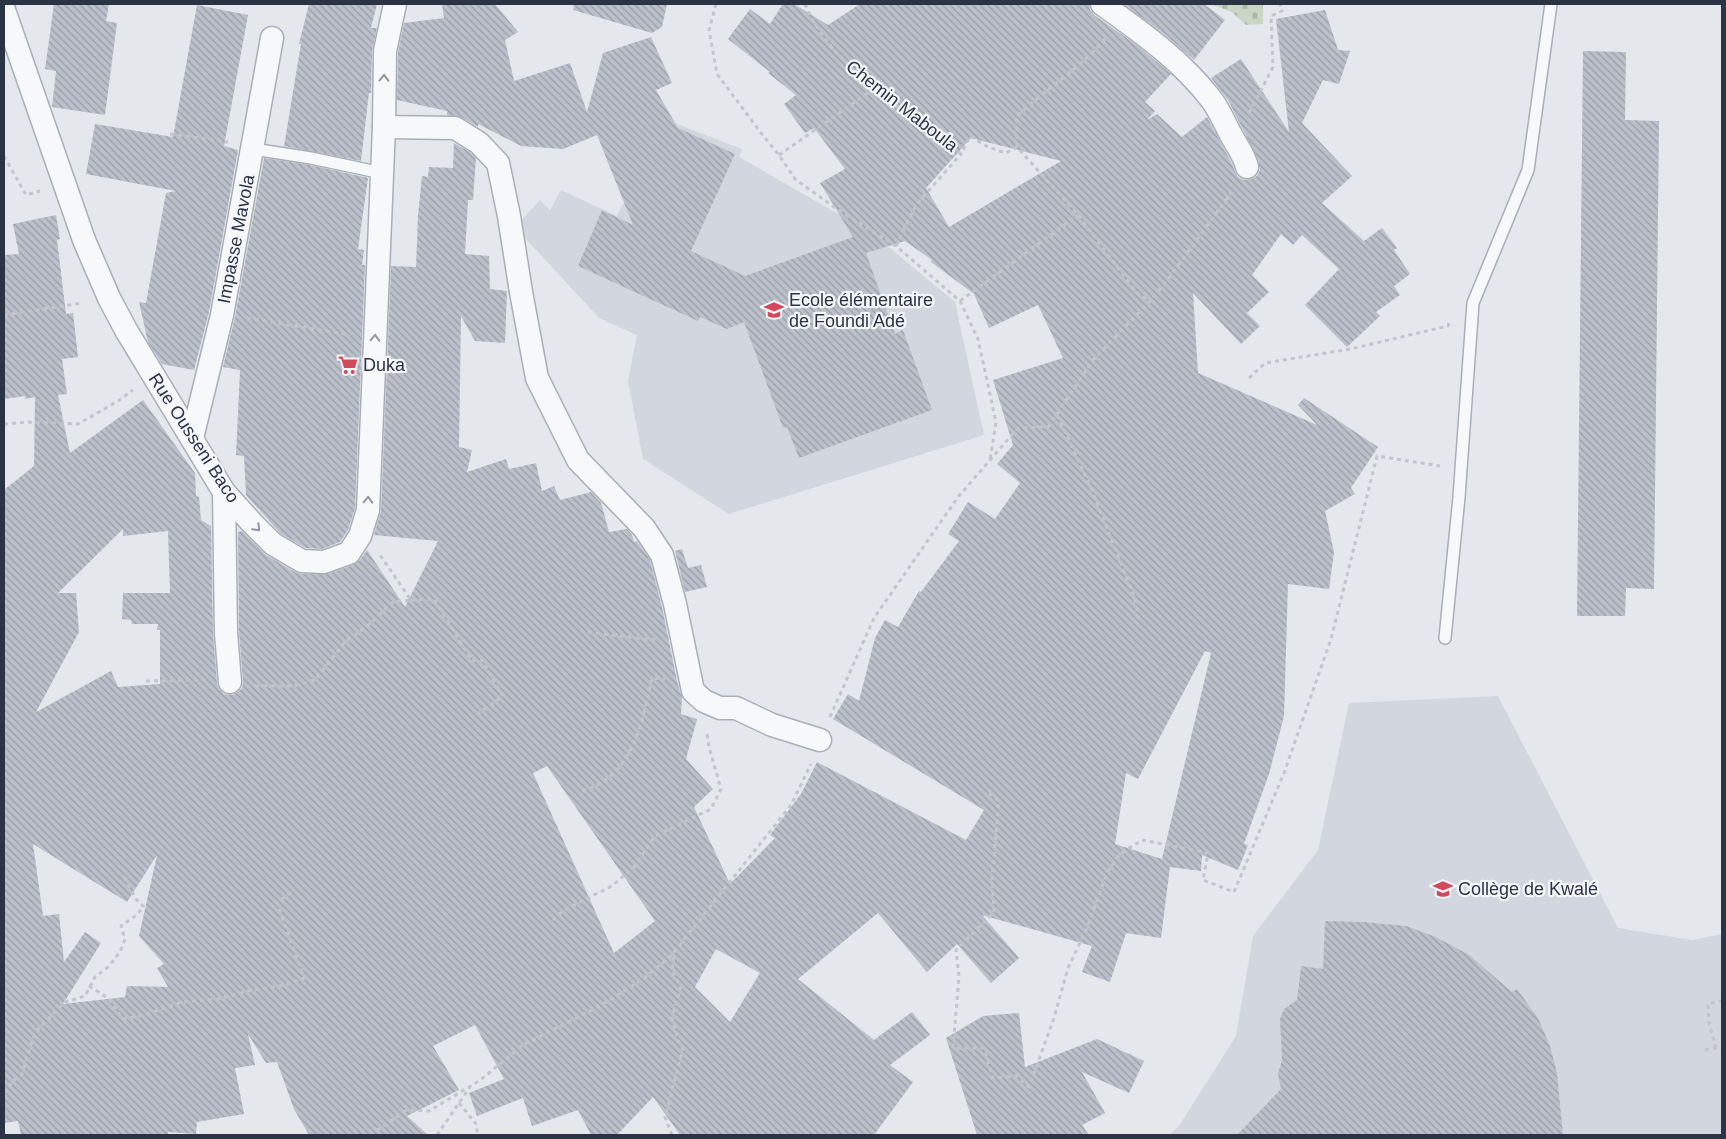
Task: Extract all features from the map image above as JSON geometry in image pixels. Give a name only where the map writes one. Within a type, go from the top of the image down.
[{"type":"street","name":"Rue Ousseni Baco","points":[[4,10],[84,240],[109,298],[126,330],[224,492],[273,544],[302,561],[324,562],[349,553],[360,536],[368,510],[384,127],[385,51],[395,4]]},
{"type":"street","points":[[1102,4],[1146,35],[1184,69],[1212,100],[1244,156],[1247,167]]},
{"type":"street","name":"Impasse Mavola","points":[[192,438],[222,315],[272,38]]},
{"type":"street","points":[[384,127],[455,128],[479,143],[498,163],[537,378],[578,460],[644,528],[662,555],[694,691],[704,701],[720,708],[736,708],[772,725],[820,740]]},
{"type":"street","points":[[224,492],[226,623],[230,682]]},
{"type":"lane","points":[[1445,638],[1461,469],[1473,303],[1528,170],[1551,4]]},
{"type":"lane","points":[[253,147],[382,173]]},
{"type":"path","points":[[716,4],[709,30],[717,74],[795,179],[837,209],[896,246],[960,301],[978,339],[996,422],[990,460]]},
{"type":"path","name":"Chemin Maboula","points":[[805,4],[832,48],[875,88],[961,154],[970,136],[988,147],[1006,153],[1017,147]]},
{"type":"path","points":[[1233,139],[1258,99],[1273,67],[1270,16],[1282,11],[1280,4]]},
{"type":"path","points":[[1122,19],[1095,51],[1017,116],[1017,147],[1078,216],[1136,292],[1150,301]]},
{"type":"path","points":[[779,155],[875,88]]},
{"type":"path","points":[[170,134],[253,147]]},
{"type":"path","points":[[896,246],[916,205],[961,154]]},
{"type":"path","points":[[4,156],[16,174]]},
{"type":"path","points":[[370,1135],[407,1110],[429,1111],[480,1081],[523,1044],[600,1006],[643,979],[674,953],[791,806],[806,776],[874,618],[958,497],[1017,429],[1049,426],[1094,360],[1150,301],[1169,278],[1243,176],[1247,167]]},
{"type":"path","points":[[960,301],[1078,216]]},
{"type":"path","points":[[4,315],[109,298]]},
{"type":"path","points":[[1249,378],[1264,363],[1291,357],[1350,349],[1448,326],[1459,304],[1473,303]]},
{"type":"path","points":[[222,315],[375,338]]},
{"type":"path","points":[[4,424],[28,422],[78,424],[118,401],[153,374]]},
{"type":"path","points":[[1057,416],[1091,488],[1134,596],[1140,620]]},
{"type":"path","points":[[989,794],[1000,801],[992,877],[994,912],[956,950],[960,977],[953,1048],[984,1048],[994,1078],[1016,1076],[1029,1087],[1054,1018],[1068,968],[1087,928],[1107,873],[1120,854],[1142,840],[1208,853],[1204,880],[1234,892],[1284,773],[1331,639],[1377,456],[1461,469]]},
{"type":"path","points":[[360,536],[371,542],[411,600]]},
{"type":"path","points":[[146,681],[192,679],[230,682],[242,686],[294,686],[315,680],[344,643],[371,623],[393,602],[434,599],[472,661],[481,659],[503,696],[472,718]]},
{"type":"path","points":[[588,632],[652,640],[681,633]]},
{"type":"path","points":[[582,792],[594,788],[617,771],[633,748],[652,678],[691,678]]},
{"type":"path","points":[[553,920],[564,910],[612,886],[634,867],[655,836],[712,809],[722,789],[709,747],[704,701]]},
{"type":"path","points":[[4,1093],[14,1080],[22,1074],[33,1038],[38,1029],[65,1002],[85,996],[95,977],[108,967],[120,952],[126,939],[121,926],[134,917],[144,906],[136,899],[123,875]]},
{"type":"path","points":[[89,986],[108,998],[123,1019],[144,1015],[182,1002],[218,999],[253,990],[286,985],[304,978],[277,903],[291,892]]},
{"type":"path","points":[[672,1135],[665,1116],[683,1049],[678,1040],[672,1018],[681,986],[672,972],[674,953]]},
{"type":"path","points":[[1716,1048],[1709,1024],[1708,1004],[1722,1001]]},
{"type":"path","points":[[1705,1050],[1722,1046]]},
{"type":"path","points":[[437,1135],[472,1084]]},
{"type":"path","points":[[459,1103],[478,1125],[477,1135]]},
{"type":"shaded area","name":"Ecole élémentaire de Foundi Adé","points":[[664,119],[742,149],[739,157],[873,234],[955,302],[984,435],[729,514],[643,459],[628,381],[637,335],[599,318],[515,227],[540,200],[550,210],[561,190],[617,216]]},
{"type":"shaded area","name":"Collège de Kwalé","points":[[1498,696],[1618,928],[1692,940],[1722,934],[1722,1135],[1169,1135],[1179,1126],[1236,1036],[1253,936],[1318,850],[1349,703]]},
{"type":"green space","points":[[1210,4],[1263,4],[1263,24],[1246,25],[1232,12]]},
{"type":"building","points":[[54,4],[109,4],[106,21],[117,23],[105,115],[52,107],[56,71],[45,69]]},
{"type":"building","points":[[309,4],[377,4],[371,28],[377,28],[372,51],[371,93],[369,93],[361,161],[284,146],[301,44],[299,44]]},
{"type":"building","points":[[442,4],[495,4],[518,32],[505,40],[514,81],[570,63],[587,112],[603,53],[651,37],[672,83],[656,90],[678,128],[735,154],[691,251],[745,276],[853,237],[820,183],[845,169],[814,128],[805,133],[784,104],[796,95],[728,39],[750,9],[770,24],[783,4],[794,4],[828,25],[860,4],[1089,4],[1090,10],[1094,15],[1138,46],[1171,74],[1145,102],[1155,111],[1147,120],[1157,114],[1182,137],[1207,117],[1238,177],[1244,180],[1257,176],[1260,170],[1258,159],[1228,100],[1211,78],[1241,59],[1289,132],[1276,19],[1325,10],[1338,50],[1350,51],[1339,84],[1323,80],[1302,123],[1352,176],[1322,203],[1364,241],[1382,228],[1397,248],[1394,250],[1410,274],[1394,286],[1400,295],[1376,312],[1380,316],[1347,347],[1305,305],[1339,269],[1302,235],[1293,245],[1281,234],[1252,275],[1269,292],[1247,313],[1260,326],[1241,344],[1193,293],[1198,373],[1317,425],[1298,405],[1304,398],[1378,447],[1351,488],[1355,494],[1325,511],[1334,552],[1329,589],[1288,584],[1284,716],[1269,774],[1244,844],[1248,845],[1238,870],[1202,855],[1201,871],[1170,867],[1161,938],[1126,933],[1110,982],[1082,972],[1092,946],[982,915],[1019,958],[991,983],[957,944],[927,972],[878,913],[798,979],[874,1040],[912,1012],[930,1035],[890,1065],[913,1082],[874,1135],[680,1135],[653,1097],[617,1135],[591,1135],[578,1110],[532,1126],[523,1098],[477,1116],[469,1093],[504,1079],[475,1025],[433,1046],[459,1090],[407,1116],[428,1135],[309,1135],[294,1109],[277,1062],[266,1063],[248,1034],[255,1065],[235,1068],[244,1114],[197,1122],[196,1134],[168,1132],[168,1135],[21,1135],[18,1121],[4,1123],[4,490],[34,466],[35,397],[25,399],[25,396],[4,399],[4,255],[19,254],[13,224],[56,215],[60,239],[57,240],[66,314],[73,313],[78,357],[62,359],[67,394],[58,395],[70,453],[143,400],[195,473],[196,496],[199,497],[201,520],[211,526],[213,633],[217,683],[219,689],[224,694],[232,695],[242,688],[243,681],[239,632],[238,532],[242,531],[266,555],[301,574],[328,574],[353,565],[360,560],[367,550],[405,607],[438,541],[374,535],[381,511],[391,266],[416,267],[422,176],[428,177],[429,167],[453,168],[454,143],[471,153],[476,158],[473,200],[468,200],[465,254],[489,256],[490,289],[507,291],[505,343],[475,341],[461,316],[459,447],[472,450],[467,472],[506,459],[509,469],[536,463],[542,491],[554,486],[560,500],[591,492],[601,503],[609,532],[627,529],[632,535],[634,542],[637,541],[650,560],[682,698],[681,714],[697,719],[686,759],[713,789],[694,807],[730,884],[775,838],[770,835],[801,794],[817,762],[966,840],[984,810],[833,719],[848,694],[859,701],[875,638],[885,620],[898,627],[919,591],[921,592],[959,541],[948,534],[968,502],[995,519],[1020,483],[997,464],[1013,445],[993,380],[1063,358],[1038,305],[989,328],[974,294],[905,241],[866,253],[895,334],[903,330],[932,410],[799,458],[787,427],[783,428],[744,322],[727,329],[700,317],[698,321],[578,266],[602,210],[633,225],[597,135],[563,149],[521,146],[478,124],[478,127],[461,117],[447,115],[447,111],[397,100],[398,52],[404,23],[444,18]],"holes":[[[971,138],[1061,161],[949,227],[926,188]],[[123,529],[123,536],[168,531],[170,593],[123,593],[122,619],[131,620],[132,624],[158,624],[157,630],[160,630],[160,684],[118,687],[111,671],[36,712],[79,632],[76,593],[58,593]],[[1205,651],[1211,653],[1162,859],[1115,844],[1126,773],[1138,779]],[[547,766],[655,921],[614,953],[533,773]],[[33,844],[127,902],[157,855],[139,936],[164,964],[157,968],[168,987],[127,986],[125,997],[63,1004],[101,943],[85,932],[64,962],[59,914],[43,916]],[[716,949],[760,973],[730,1022],[695,987]]]},
{"type":"building","points":[[574,4],[667,4],[662,27],[652,33],[573,10]]},
{"type":"building","points":[[1124,4],[1204,4],[1225,20],[1194,60],[1168,37]]},
{"type":"building","points":[[197,5],[248,15],[224,146],[238,150],[209,312],[194,370],[162,364],[148,342],[139,302],[146,303],[166,193],[176,191],[86,174],[95,124],[173,137]]},
{"type":"building","points":[[1583,51],[1626,52],[1625,120],[1659,121],[1654,589],[1626,588],[1625,616],[1577,616]]},
{"type":"building","points":[[264,158],[310,165],[368,178],[358,249],[364,250],[362,265],[365,265],[355,508],[348,530],[340,542],[322,549],[306,548],[281,534],[246,495],[244,456],[236,455],[240,370],[223,367],[235,317]]},
{"type":"building","points":[[682,549],[688,568],[701,565],[707,587],[685,592],[675,551]]},
{"type":"building","points":[[1325,921],[1406,926],[1436,937],[1469,955],[1512,992],[1517,989],[1538,1018],[1550,1046],[1557,1073],[1563,1135],[1237,1135],[1281,1089],[1278,1074],[1282,1060],[1280,1019],[1284,1009],[1297,1000],[1301,966],[1323,969]]},
{"type":"building","points":[[1019,1013],[1025,1067],[1097,1039],[1144,1061],[1129,1093],[1082,1072],[1105,1113],[1082,1125],[1089,1135],[977,1135],[946,1038],[983,1016]]},
{"type":"place","name":"Ecole élémentaire de Foundi Adé","points":[[774,310]]},
{"type":"place","name":"Duka","points":[[348,365]]},
{"type":"place","name":"Collège de Kwalé","points":[[1443,889]]}]
